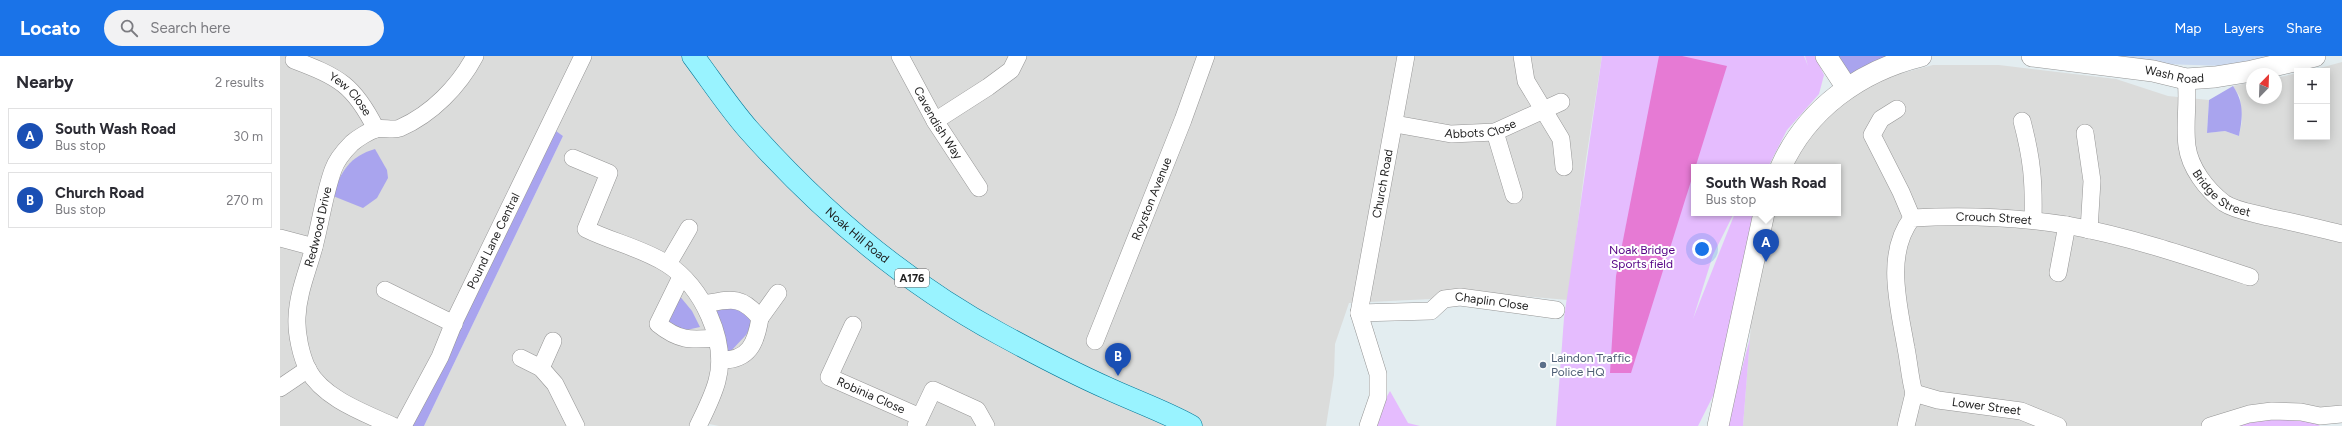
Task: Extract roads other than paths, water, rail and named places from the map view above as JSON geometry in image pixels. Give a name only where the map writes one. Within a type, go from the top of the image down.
[{"type":"main road","name":"Noak Hill Road","points":[[692,56],[748,128],[803,187],[865,243],[931,292],[999,333],[1106,388],[1169,414],[1191,426]]},
{"type":"main road","name":"Noak Hill Road","points":[[1106,388],[1157,426]]},
{"type":"street","points":[[376,129],[398,129],[420,117],[442,100],[469,67],[475,56]]},
{"type":"street","name":"Pound Lane Central","points":[[403,426],[440,356],[583,56]]},
{"type":"street","name":"Cavendish Way","points":[[900,56],[935,121],[979,188]]},
{"type":"street","points":[[935,121],[988,87],[1011,70],[1018,56]]},
{"type":"street","name":"Royston Avenue","points":[[1095,341],[1162,177],[1206,56]]},
{"type":"street","name":"Church Road","points":[[1368,426],[1378,397],[1378,374],[1359,313],[1395,124],[1406,56]]},
{"type":"street","points":[[1522,56],[1526,81],[1561,139],[1564,167]]},
{"type":"street","points":[[1826,56],[1847,88]]},
{"type":"street","points":[[1782,164],[1788,152],[1811,118],[1829,101],[1847,88],[1888,66],[1921,56]]},
{"type":"street","name":"Wash Road","points":[[2032,56],[2153,71],[2186,79],[2215,77],[2252,71],[2315,56]]},
{"type":"street","name":"Yew Close","points":[[294,60],[344,82],[365,106],[376,129]]},
{"type":"street","name":"Bridge Street","points":[[2186,79],[2188,97],[2187,146],[2195,169],[2201,179],[2225,204],[2243,211],[2342,234]]},
{"type":"street","name":"Abbots Close","points":[[1395,124],[1451,134],[1495,132],[1561,102]]},
{"type":"street","points":[[1897,109],[1881,119],[1872,135],[1901,192],[1912,218],[1904,228],[1898,244],[1896,266],[1899,305],[1914,394],[1906,426]]},
{"type":"street","points":[[2022,121],[2031,158],[2034,186],[2033,220]]},
{"type":"street","name":"Redwood Drive","points":[[376,129],[354,142],[333,168],[314,247],[302,284],[297,317],[298,335],[308,369],[314,379],[329,393],[393,426]]},
{"type":"street","points":[[1495,132],[1514,195]]},
{"type":"street","points":[[2086,133],[2092,181],[2090,230]]},
{"type":"street","points":[[573,158],[609,173],[586,229],[622,243],[668,264],[682,277],[704,304],[716,338],[720,360],[717,381],[698,426]]},
{"type":"street","points":[[1718,426],[1763,216]]},
{"type":"street","name":"Crouch Street","points":[[1912,218],[1976,217],[2033,220],[2067,225],[2202,261],[2250,277]]},
{"type":"street","points":[[2058,273],[2067,225]]},
{"type":"street","points":[[668,264],[689,228]]},
{"type":"street","points":[[280,238],[314,247]]},
{"type":"street","points":[[682,277],[658,324],[672,336],[693,340],[716,338]]},
{"type":"street","points":[[385,290],[454,324]]},
{"type":"street","points":[[720,360],[733,361],[748,352],[757,336],[760,318],[778,293]]},
{"type":"street","name":"Chaplin Close","points":[[1359,313],[1431,311],[1444,300],[1460,297],[1556,310]]},
{"type":"street","points":[[704,304],[731,298],[751,307],[760,318]]},
{"type":"street","name":"Robinia Close","points":[[853,325],[829,377],[918,421],[933,390],[977,410],[986,426]]},
{"type":"street","points":[[541,368],[553,341]]},
{"type":"street","points":[[521,358],[541,368],[555,384],[576,426]]},
{"type":"street","points":[[280,388],[308,369]]},
{"type":"street","name":"Lower Street","points":[[1914,394],[1938,400],[2021,411],[2058,426]]},
{"type":"street","points":[[1710,426],[1722,405]]},
{"type":"street","points":[[2210,426],[2249,414],[2272,411],[2302,412],[2320,416],[2342,414]]},
{"type":"place","name":"South Wash Road","points":[[1766,262]]},
{"type":"place","name":"Laindon Traffic Police HQ","points":[[1543,365]]},
{"type":"place","name":"Church Road","points":[[1118,376]]},
{"type":"park label","name":"Noak Bridge Sports field","points":[[1642,257]]}]
